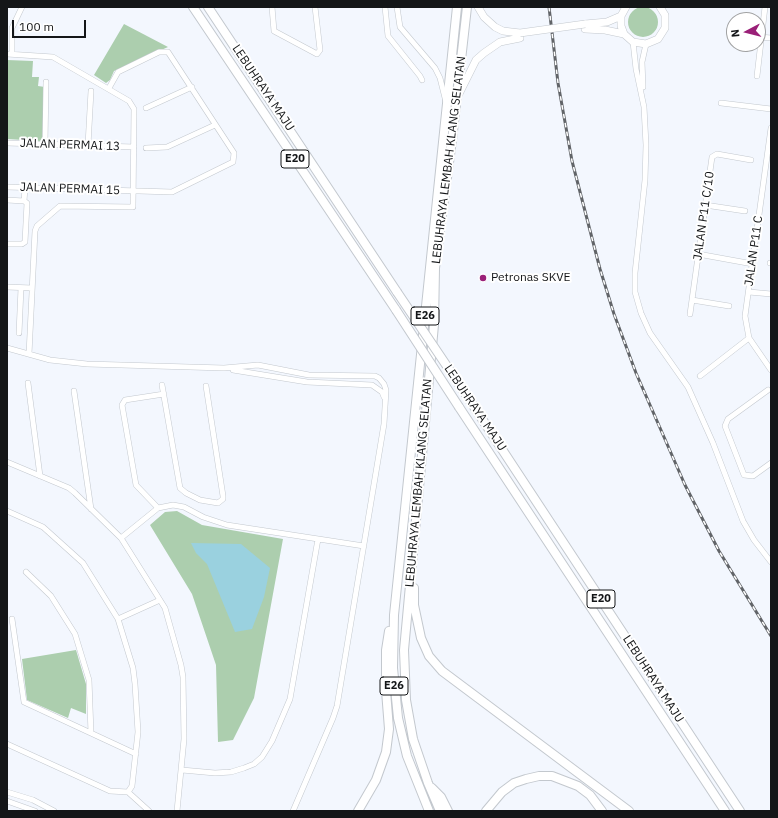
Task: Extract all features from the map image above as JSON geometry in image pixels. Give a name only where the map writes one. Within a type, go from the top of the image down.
[{"type":"highway","name":"LEBUHRAYA MAJU","points":[[193,7],[396,310],[725,811]]},
{"type":"highway","name":"LEBUHRAYA MAJU","points":[[208,7],[740,811]]},
{"type":"highway","name":"LEBUHRAYA LEMBAH KLANG SELATAN","points":[[427,809],[407,756],[398,718],[393,668],[394,615],[457,7]]},
{"type":"highway","name":"LEBUHRAYA LEMBAH KLANG SELATAN","points":[[440,811],[428,783],[413,739],[404,681],[404,650],[434,325],[435,268],[458,96],[467,7]]},
{"type":"highway","points":[[412,556],[415,574],[414,605],[421,638],[429,656],[442,671],[630,811]]},
{"type":"highway","points":[[358,811],[376,780],[386,752],[389,729],[386,692],[386,650],[389,627],[394,615]]},
{"type":"highway","points":[[486,811],[502,792],[514,784],[526,778],[552,776],[578,786],[590,795],[602,811]]},
{"type":"highway","points":[[428,783],[441,797],[448,811]]},
{"type":"main road","points":[[478,7],[484,17],[495,27],[503,31],[520,35]]},
{"type":"main road","points":[[624,34],[621,26],[621,16],[626,7]]},
{"type":"main road","points":[[585,26],[624,34],[634,42],[646,44],[658,39],[665,28],[665,15],[660,7]]},
{"type":"main road","points":[[458,96],[476,60],[500,42],[520,35],[607,22],[621,16]]},
{"type":"street","points":[[22,7],[12,28],[9,54],[53,57],[108,88],[132,104],[134,147],[133,207],[63,205],[57,207],[39,223],[35,231],[29,354]]},
{"type":"street","points":[[272,7],[274,31],[317,54],[319,52],[315,7]]},
{"type":"street","points":[[385,7],[388,36],[422,80]]},
{"type":"street","points":[[397,7],[400,27],[435,68],[440,78],[446,103]]},
{"type":"street","points":[[634,42],[636,69],[643,98]]},
{"type":"street","points":[[646,44],[642,62],[646,152],[635,273],[635,292],[641,313],[650,333],[688,387],[713,443],[743,521],[754,540],[771,562]]},
{"type":"street","name":"JALAN PERMAI 15","points":[[7,187],[172,192],[231,164],[234,159],[234,153],[171,54],[162,51],[118,72],[108,88]]},
{"type":"street","points":[[757,76],[759,52]]},
{"type":"street","points":[[45,144],[46,82]]},
{"type":"street","points":[[146,108],[192,87]]},
{"type":"street","points":[[88,145],[91,91]]},
{"type":"street","points":[[722,103],[771,109]]},
{"type":"street","points":[[146,148],[167,147],[215,125]]},
{"type":"street","name":"JALAN P11 C","points":[[771,128],[769,157],[745,316],[749,338],[771,368]]},
{"type":"street","name":"JALAN PERMAI 13","points":[[7,143],[134,147]]},
{"type":"street","name":"JALAN P11 C/10","points":[[690,314],[712,157],[717,154],[752,160]]},
{"type":"street","points":[[7,244],[22,244],[25,242],[27,203],[24,201],[25,188]]},
{"type":"street","points":[[7,200],[24,201]]},
{"type":"street","points":[[705,205],[744,211]]},
{"type":"street","points":[[698,254],[753,264]]},
{"type":"street","points":[[7,287],[32,288]]},
{"type":"street","points":[[19,333],[21,288]]},
{"type":"street","points":[[749,292],[771,294]]},
{"type":"street","points":[[692,300],[729,306]]},
{"type":"street","points":[[700,376],[749,338]]},
{"type":"street","points":[[7,348],[50,360],[87,364],[224,368],[263,366],[309,374],[379,378],[384,384],[386,390],[384,399],[384,424],[337,706],[293,811]]},
{"type":"street","points":[[252,366],[262,370],[262,375]]},
{"type":"street","points":[[224,368],[307,382],[372,385],[382,392],[384,399]]},
{"type":"street","points":[[262,375],[269,370],[284,370]]},
{"type":"street","points":[[330,375],[337,379],[337,384]]},
{"type":"street","points":[[28,383],[40,476]]},
{"type":"street","points":[[162,385],[180,488],[186,493],[205,502],[218,503],[223,499],[223,496],[206,386]]},
{"type":"street","points":[[768,390],[728,420],[724,426],[744,475],[752,476],[771,463]]},
{"type":"street","points":[[74,391],[91,509]]},
{"type":"street","points":[[158,508],[136,485],[122,404],[125,400],[164,394]]},
{"type":"street","points":[[7,462],[68,488],[121,538],[160,600],[169,621],[183,677],[184,739],[177,811]]},
{"type":"street","points":[[121,538],[158,508],[179,506],[214,521],[364,546]]},
{"type":"street","points":[[7,511],[43,527],[83,563],[118,619],[133,668],[138,732],[132,786],[128,792]]},
{"type":"street","points":[[182,770],[215,773],[231,772],[244,768],[254,764],[262,757],[272,741],[290,699],[318,539]]},
{"type":"street","points":[[26,572],[48,593],[75,634],[89,680],[91,733]]},
{"type":"street","points":[[118,619],[160,600]]},
{"type":"street","points":[[12,619],[24,702],[136,754]]},
{"type":"street","points":[[7,744],[110,791],[128,792],[149,811]]},
{"type":"street","points":[[7,792],[33,800],[54,811]]},
{"type":"street","points":[[7,801],[35,811]]},
{"type":"green space","points":[[643,7],[654,11],[658,22],[654,33],[643,37],[632,33],[628,22],[632,11]]},
{"type":"green space","points":[[124,24],[168,47],[114,71],[110,80],[106,83],[94,75]]},
{"type":"green space","points":[[7,60],[33,61],[32,77],[39,77],[38,86],[45,87],[43,138],[40,141],[7,139]]},
{"type":"green space","points":[[177,511],[202,525],[283,539],[254,698],[233,740],[218,742],[216,665],[192,594],[150,525],[165,512]]},
{"type":"green space","points":[[76,650],[86,684],[86,714],[71,708],[68,718],[27,700],[22,659]]},
{"type":"water","points":[[191,543],[241,544],[270,568],[264,597],[252,629],[235,632],[207,564],[196,553]]},
{"type":"railway","points":[[549,7],[558,83],[572,161],[600,269],[614,314],[636,373],[685,485],[719,551],[771,636]]},
{"type":"place","name":"Petronas SKVE","points":[[483,278]]}]
